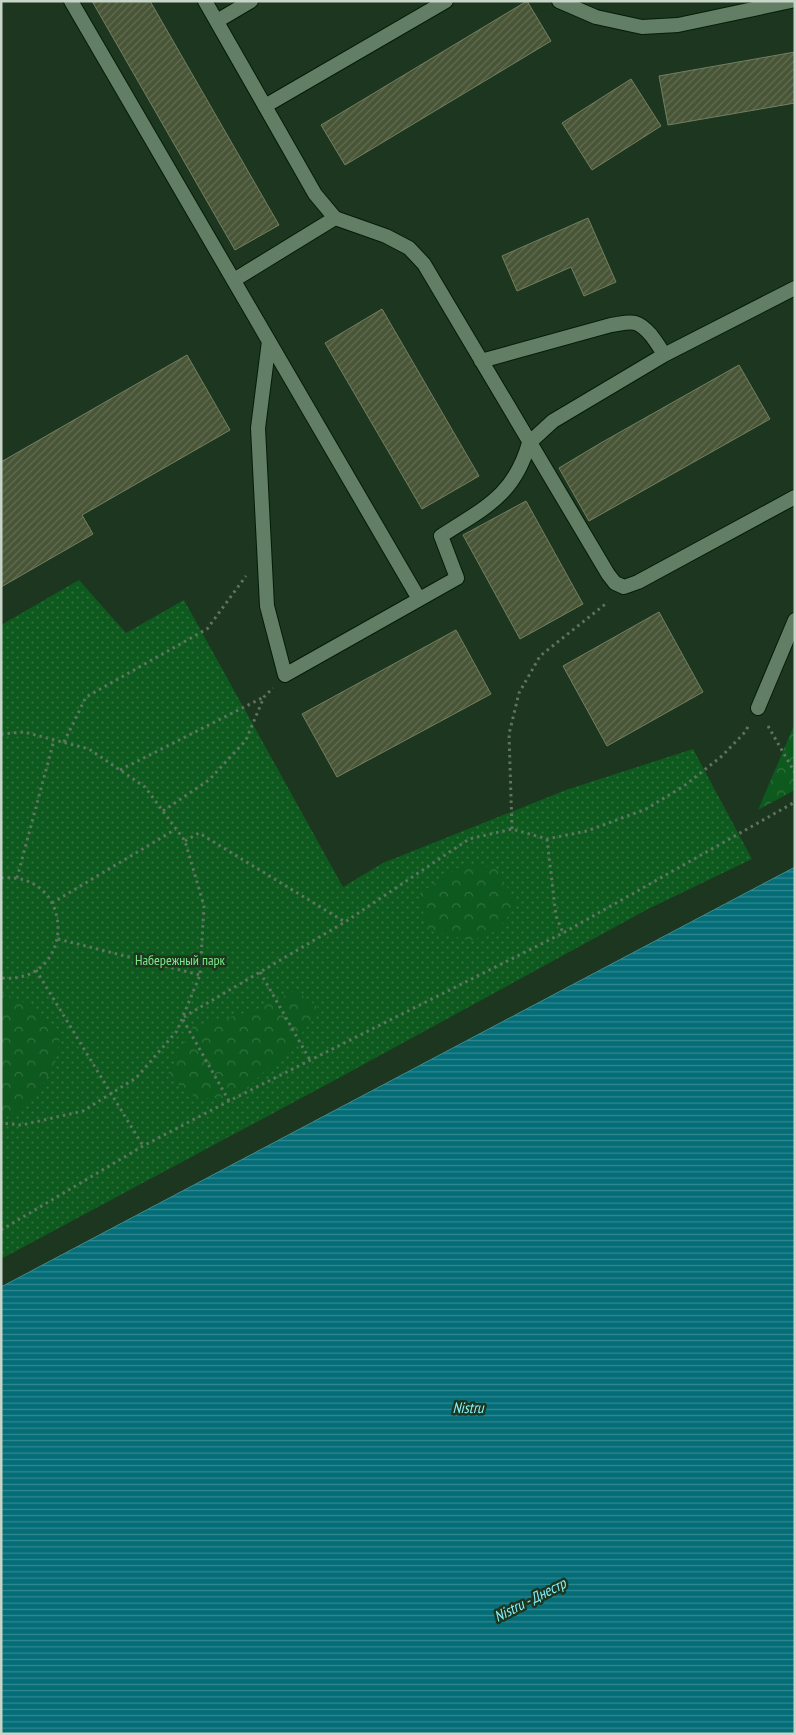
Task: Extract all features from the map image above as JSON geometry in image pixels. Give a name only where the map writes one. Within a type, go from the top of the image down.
[{"type":"street","points":[[71,1],[419,599]]},
{"type":"street","points":[[205,1],[315,194],[334,218],[386,236],[409,248],[424,264],[529,443],[615,583],[624,587],[638,582],[795,497]]},
{"type":"street","points":[[217,21],[251,1]]},
{"type":"street","points":[[265,106],[446,1]]},
{"type":"street","points":[[559,1],[596,17],[642,27],[678,25],[790,1]]},
{"type":"street","points":[[234,280],[334,218]]},
{"type":"street","points":[[269,341],[258,428],[264,558],[267,606],[285,675],[457,578],[441,536],[498,498],[519,471],[529,443],[553,421],[664,355],[795,288]]},
{"type":"street","points":[[481,362],[611,325],[631,322],[640,323],[659,343],[664,355]]},
{"type":"street","points":[[758,708],[795,620]]},
{"type":"path","points":[[64,742],[86,697],[207,629],[245,577],[264,558]]},
{"type":"path","points":[[512,829],[509,734],[519,693],[540,656],[624,587]]},
{"type":"path","points":[[120,770],[264,697],[285,675]]},
{"type":"path","points":[[163,811],[209,780],[246,740],[264,697]]},
{"type":"path","points":[[758,708],[795,773]]},
{"type":"path","points":[[182,1018],[345,922],[469,839],[512,829],[547,839],[587,831],[646,809],[684,786],[722,756],[746,731],[758,708]]},
{"type":"path","points":[[1,734],[24,732],[89,749],[145,787],[184,841],[204,906],[200,975],[176,1031],[136,1078],[83,1111],[22,1125],[1,1123]]},
{"type":"path","points":[[17,878],[54,740]]},
{"type":"path","points":[[1,1230],[143,1146],[563,933],[795,802]]},
{"type":"path","points":[[52,903],[176,829]]},
{"type":"path","points":[[184,841],[199,833],[345,922]]},
{"type":"path","points":[[547,839],[556,916],[563,933]]},
{"type":"path","points":[[1,878],[13,877],[30,882],[44,892],[52,903],[58,923],[58,939],[51,955],[40,967],[27,975],[1,978]]},
{"type":"path","points":[[58,939],[200,975]]},
{"type":"path","points":[[36,970],[143,1146]]},
{"type":"path","points":[[260,972],[310,1060]]},
{"type":"path","points":[[182,1018],[229,1101]]},
{"type":"green space","name":"Набережный парк","points":[[79,580],[126,633],[184,600],[343,887],[383,863],[566,790],[693,749],[752,859],[648,909],[1,1259],[1,625]]},
{"type":"green space","points":[[795,723],[795,790],[758,810]]},
{"type":"green space","points":[[464,864],[496,868],[517,904],[498,930],[470,941],[427,929],[419,894]]},
{"type":"green space","points":[[296,990],[321,1010],[289,1049],[236,1098],[197,1098],[167,1076],[193,1026],[254,1011]]},
{"type":"green space","points":[[1,994],[26,1004],[41,1014],[61,1032],[55,1064],[39,1090],[24,1108],[1,1119]]},
{"type":"water","name":"Nistru","points":[[795,867],[795,1734],[1,1734],[1,1287]]},
{"type":"building","points":[[92,1],[150,1],[279,225],[235,250]]},
{"type":"building","points":[[527,1],[551,41],[345,165],[321,125]]},
{"type":"building","points":[[795,52],[795,103],[668,125],[659,76]]},
{"type":"building","points":[[631,79],[661,126],[592,170],[562,123]]},
{"type":"building","points":[[588,218],[616,282],[584,296],[571,267],[517,291],[502,256]]},
{"type":"building","points":[[382,309],[479,476],[422,509],[325,343]]},
{"type":"building","points":[[187,355],[230,430],[82,515],[93,534],[1,587],[1,462]]},
{"type":"building","points":[[739,365],[770,419],[589,521],[559,468]]},
{"type":"building","points":[[526,501],[583,604],[520,639],[463,535]]},
{"type":"building","points":[[659,612],[703,692],[607,746],[563,666]]},
{"type":"building","points":[[456,630],[491,694],[337,777],[302,714]]},
{"type":"water label","name":"Nistru - Днестр","points":[[530,1600]]}]
